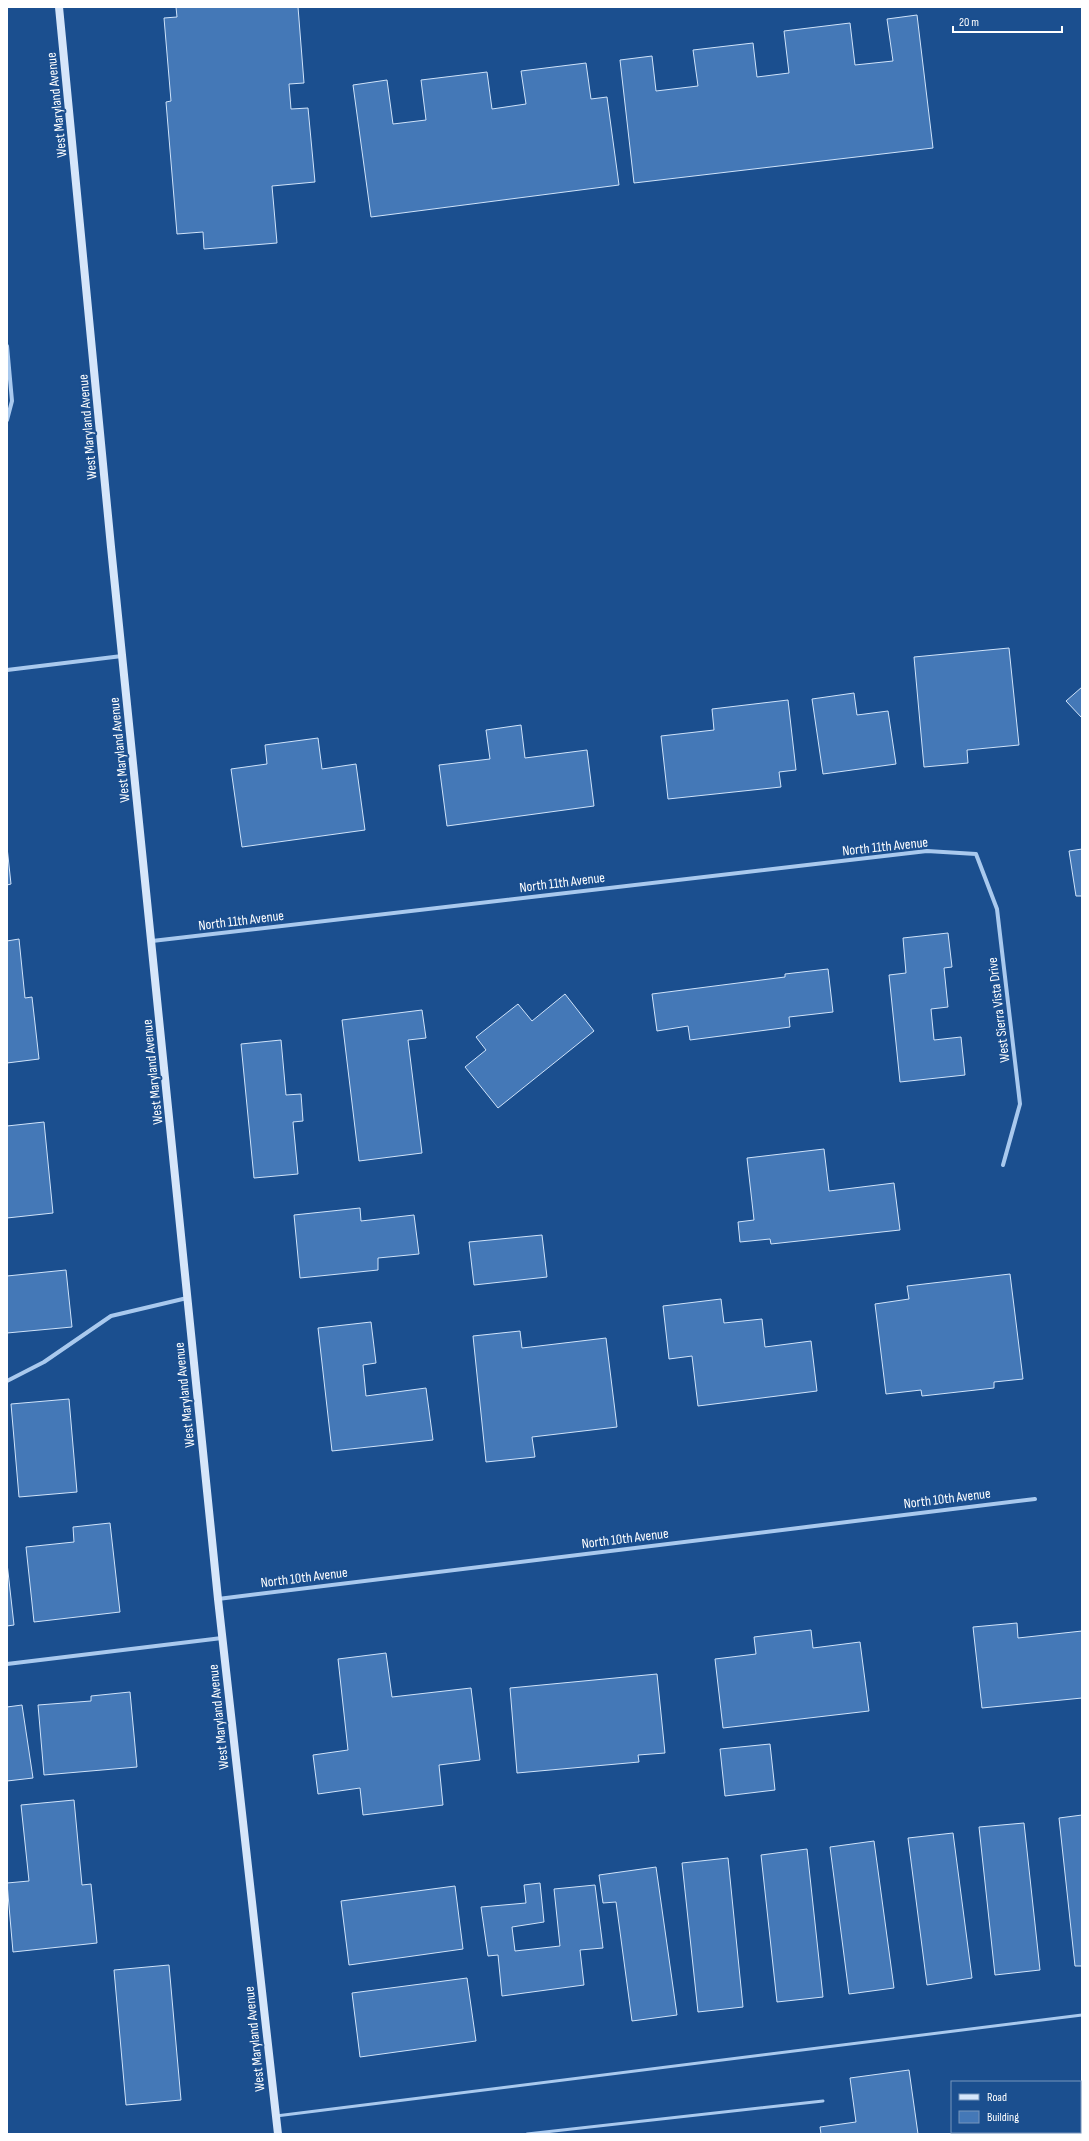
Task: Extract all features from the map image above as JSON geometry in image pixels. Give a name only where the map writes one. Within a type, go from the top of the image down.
[{"type":"street","name":"West Maryland Avenue","points":[[59,7],[122,656],[222,1638],[278,2134]]},
{"type":"street","points":[[7,346],[12,401],[7,420]]},
{"type":"street","points":[[7,670],[122,656]]},
{"type":"street","name":"North 11th Avenue","points":[[152,941],[927,851],[976,854]]},
{"type":"street","name":"West Sierra Vista Drive","points":[[976,854],[997,910],[1020,1104],[1003,1165]]},
{"type":"street","points":[[7,1381],[44,1362],[111,1316],[188,1298]]},
{"type":"street","name":"North 10th Avenue","points":[[218,1599],[1036,1498]]},
{"type":"street","points":[[7,1664],[222,1638]]},
{"type":"lane","points":[[276,2116],[1082,2015]]},
{"type":"lane","points":[[527,2134],[823,2101]]},
{"type":"building","points":[[176,7],[298,7],[304,83],[289,84],[291,109],[308,108],[315,182],[272,186],[277,243],[204,249],[203,232],[177,234],[166,102],[171,101],[164,18],[177,17]]},
{"type":"building","points":[[917,15],[933,148],[634,183],[620,60],[652,56],[656,91],[698,86],[693,50],[753,43],[757,77],[789,73],[784,31],[850,23],[855,65],[893,61],[887,19]]},
{"type":"building","points":[[586,63],[591,99],[607,97],[619,185],[371,217],[353,85],[387,80],[393,124],[426,120],[421,80],[487,72],[492,109],[526,104],[521,71]]},
{"type":"building","points":[[1009,648],[1019,745],[967,750],[968,763],[924,767],[914,657]]},
{"type":"building","points":[[1082,687],[1082,718],[1066,701]]},
{"type":"building","points":[[854,693],[857,715],[888,711],[896,764],[823,774],[812,699]]},
{"type":"building","points":[[788,700],[796,770],[779,772],[781,787],[668,799],[661,736],[714,730],[712,709]]},
{"type":"building","points":[[521,725],[525,758],[587,750],[594,806],[447,826],[439,765],[490,759],[486,730]]},
{"type":"building","points":[[318,738],[322,769],[356,764],[365,830],[242,847],[231,769],[267,764],[265,745]]},
{"type":"building","points":[[7,847],[11,884],[7,885]]},
{"type":"building","points":[[1082,849],[1082,896],[1076,896],[1069,851]]},
{"type":"building","points":[[948,933],[952,967],[944,968],[948,1007],[931,1009],[934,1040],[961,1037],[965,1075],[900,1082],[889,975],[906,973],[903,938]]},
{"type":"building","points":[[19,939],[25,998],[32,997],[39,1059],[7,1063],[7,941]]},
{"type":"building","points":[[828,969],[833,1012],[789,1017],[790,1027],[690,1040],[688,1026],[657,1031],[652,994],[785,977],[785,974]]},
{"type":"building","points":[[565,994],[594,1031],[498,1108],[465,1067],[486,1050],[476,1037],[518,1004],[532,1021]]},
{"type":"building","points":[[422,1010],[426,1038],[408,1040],[422,1153],[359,1161],[342,1020]]},
{"type":"building","points":[[281,1040],[286,1095],[301,1094],[303,1121],[293,1122],[298,1174],[254,1178],[241,1044]]},
{"type":"building","points":[[44,1122],[53,1213],[7,1218],[7,1126]]},
{"type":"building","points":[[824,1149],[829,1191],[894,1183],[900,1230],[771,1244],[770,1239],[740,1242],[738,1222],[754,1220],[747,1158]]},
{"type":"building","points":[[360,1208],[361,1221],[414,1215],[419,1254],[378,1258],[378,1270],[300,1278],[294,1215]]},
{"type":"building","points":[[542,1235],[547,1277],[474,1285],[469,1242]]},
{"type":"building","points":[[66,1270],[72,1327],[7,1333],[7,1276]]},
{"type":"building","points":[[1010,1274],[1023,1379],[994,1382],[994,1388],[922,1396],[921,1390],[886,1394],[875,1304],[909,1299],[907,1286]]},
{"type":"building","points":[[721,1299],[724,1323],[762,1319],[765,1347],[811,1341],[817,1391],[698,1406],[692,1356],[669,1359],[663,1306]]},
{"type":"building","points":[[371,1322],[376,1363],[363,1365],[366,1396],[426,1388],[433,1440],[332,1451],[318,1328]]},
{"type":"building","points":[[520,1331],[522,1348],[606,1338],[617,1427],[532,1437],[535,1457],[486,1462],[473,1336]]},
{"type":"building","points":[[69,1399],[77,1492],[19,1497],[11,1404]]},
{"type":"building","points":[[110,1523],[120,1612],[34,1622],[26,1547],[74,1542],[73,1527]]},
{"type":"building","points":[[7,1563],[14,1625],[7,1626]]},
{"type":"building","points":[[1017,1623],[1018,1638],[1082,1631],[1082,1698],[982,1708],[973,1627]]},
{"type":"building","points":[[811,1630],[813,1648],[860,1642],[869,1711],[723,1728],[715,1659],[756,1654],[754,1637]]},
{"type":"building","points":[[386,1653],[392,1697],[471,1688],[480,1760],[439,1765],[443,1805],[363,1815],[360,1788],[318,1794],[313,1755],[348,1750],[338,1659]]},
{"type":"building","points":[[657,1674],[665,1753],[638,1755],[639,1762],[517,1773],[510,1688]]},
{"type":"building","points":[[130,1692],[137,1767],[44,1775],[38,1705],[91,1701],[91,1696]]},
{"type":"building","points":[[22,1705],[33,1778],[7,1781],[7,1707]]},
{"type":"building","points":[[770,1744],[775,1790],[725,1796],[720,1749]]},
{"type":"building","points":[[74,1800],[82,1885],[91,1884],[97,1943],[13,1952],[7,1883],[29,1881],[21,1805]]},
{"type":"building","points":[[1082,1815],[1082,1966],[1075,1966],[1059,1818]]},
{"type":"building","points":[[1024,1823],[1040,1970],[995,1975],[979,1827]]},
{"type":"building","points":[[953,1833],[972,1978],[927,1985],[908,1838]]},
{"type":"building","points":[[874,1841],[894,1988],[849,1994],[830,1847]]},
{"type":"building","points":[[807,1849],[823,1997],[777,2002],[761,1855]]},
{"type":"building","points":[[728,1858],[743,2007],[698,2012],[682,1863]]},
{"type":"building","points":[[656,1867],[677,2015],[632,2021],[616,1902],[603,1903],[599,1875]]},
{"type":"building","points":[[540,1883],[544,1922],[512,1927],[515,1951],[560,1946],[554,1889],[595,1885],[603,1948],[580,1950],[584,1985],[502,1996],[498,1955],[488,1956],[481,1907],[526,1903],[524,1885]]},
{"type":"building","points":[[455,1886],[463,1949],[349,1965],[341,1901]]},
{"type":"building","points":[[169,1965],[181,2100],[126,2105],[114,1970]]},
{"type":"building","points":[[467,1978],[476,2041],[360,2057],[352,1993]]},
{"type":"building","points":[[909,2070],[918,2134],[821,2134],[820,2127],[856,2122],[850,2078]]},
{"type":"building","points":[[1081,2082],[1082,2082],[1081,2112]]}]
